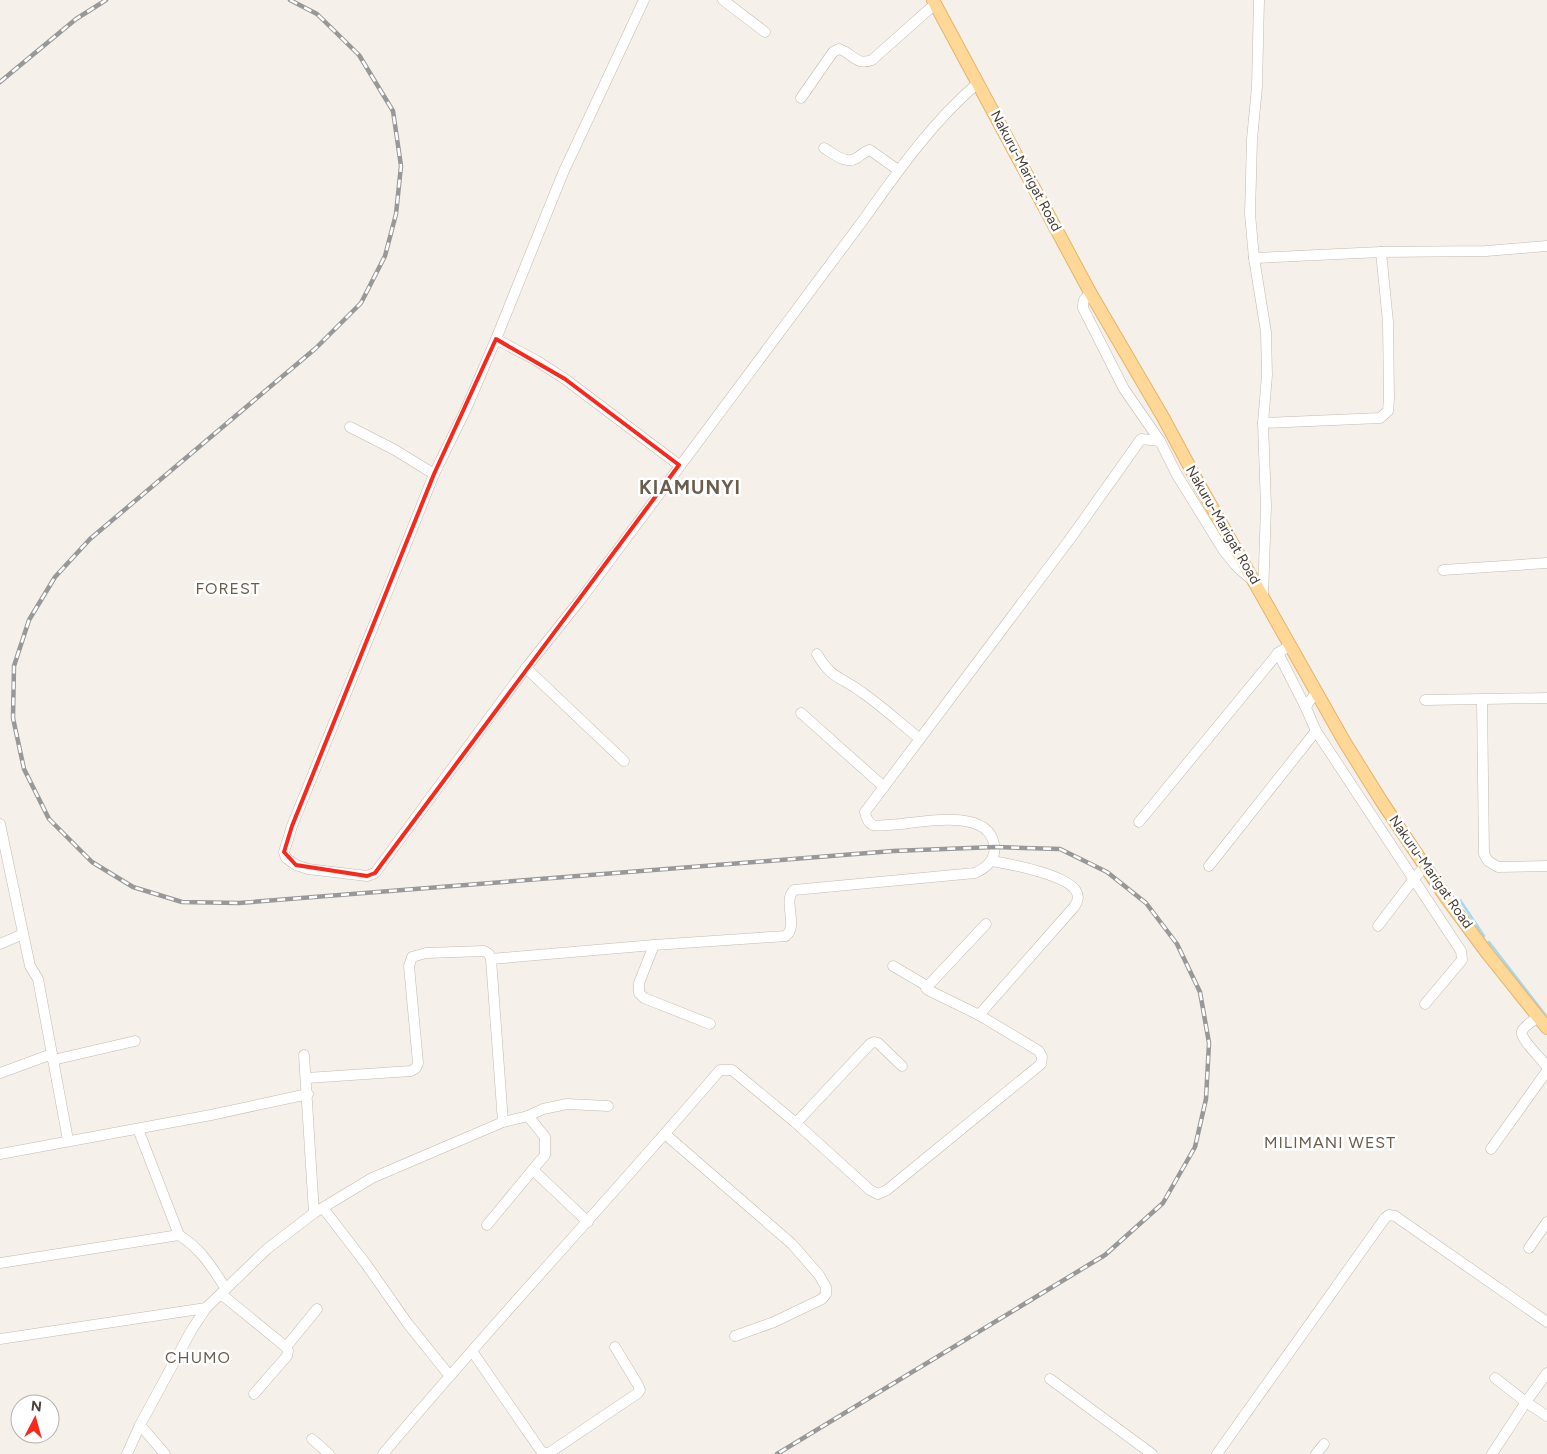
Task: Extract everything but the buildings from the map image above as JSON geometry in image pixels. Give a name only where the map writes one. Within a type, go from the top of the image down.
[{"type":"main road","name":"Nakuru-Marigat Road","points":[[934,2],[1092,294],[1164,419],[1316,693],[1382,802],[1425,866],[1487,953],[1547,1028]]},
{"type":"street","points":[[644,0],[557,187],[496,339],[466,409],[434,474],[292,826],[284,850],[286,858],[296,865],[308,869],[367,876],[374,873],[526,668],[581,599],[864,219],[898,170],[948,111],[978,83]]},
{"type":"street","points":[[723,0],[765,32]]},
{"type":"street","points":[[1259,0],[1257,87],[1252,139],[1250,204],[1254,258],[1266,332],[1267,376],[1263,423],[1266,506],[1263,596]]},
{"type":"street","points":[[801,98],[834,52],[839,50],[846,51],[864,63],[872,60],[934,2]]},
{"type":"street","points":[[824,148],[848,161],[853,161],[870,150],[898,170]]},
{"type":"street","points":[[1254,258],[1382,252],[1486,251],[1547,246]]},
{"type":"street","points":[[1263,423],[1380,418],[1388,411],[1388,322],[1382,252]]},
{"type":"street","points":[[1092,294],[1085,297],[1083,308],[1124,389],[1149,428],[1160,441],[1178,475],[1224,551],[1238,568],[1256,583]]},
{"type":"street","points":[[496,339],[537,361],[565,379],[679,465]]},
{"type":"street","points":[[350,427],[395,450],[434,474]]},
{"type":"street","points":[[491,959],[786,936],[791,929],[790,896],[794,890],[975,873],[985,868],[992,861],[995,847],[989,832],[980,824],[959,819],[887,825],[873,824],[867,819],[865,812],[1070,539],[1149,428]]},
{"type":"street","points":[[1141,440],[1160,441]]},
{"type":"street","points":[[1443,570],[1547,563]]},
{"type":"street","points":[[1139,822],[1278,653],[1290,646]]},
{"type":"street","points":[[1278,653],[1316,731],[1461,951],[1462,960],[1425,1004]]},
{"type":"street","points":[[817,654],[825,668],[833,676],[861,691],[920,739]]},
{"type":"street","points":[[526,668],[624,761]]},
{"type":"street","points":[[1306,708],[1316,693]]},
{"type":"street","points":[[1425,700],[1547,698]]},
{"type":"street","points":[[1482,700],[1484,854],[1498,868],[1547,866]]},
{"type":"street","points":[[801,713],[884,787]]},
{"type":"street","points":[[1209,866],[1316,731]]},
{"type":"street","points":[[0,824],[30,966],[38,980],[68,1140]]},
{"type":"street","points":[[979,1015],[1074,907],[1078,897],[1075,889],[1065,880],[992,861]]},
{"type":"street","points":[[1378,926],[1425,866]]},
{"type":"street","points":[[927,986],[986,924]]},
{"type":"street","points":[[0,944],[23,934]]},
{"type":"street","points":[[654,945],[639,983],[639,993],[644,998],[710,1024]]},
{"type":"street","points":[[307,1078],[411,1071],[416,1068],[418,1063],[409,966],[412,957],[426,954],[484,951],[489,954],[491,959],[503,1122]]},
{"type":"street","points":[[383,1454],[449,1375],[588,1222],[720,1070],[732,1070],[796,1123],[870,1190],[876,1194],[882,1194],[1042,1062],[1039,1051],[979,1015],[928,990],[927,986],[893,966]]},
{"type":"street","points":[[1490,1149],[1547,1069],[1521,1034],[1522,1030],[1538,1017]]},
{"type":"street","points":[[0,1073],[52,1057],[135,1041]]},
{"type":"street","points":[[796,1123],[870,1044],[878,1043],[902,1066]]},
{"type":"street","points":[[304,1055],[318,1210],[366,1264],[408,1324],[449,1375]]},
{"type":"street","points":[[0,1154],[68,1140],[138,1129],[308,1094]]},
{"type":"street","points":[[127,1454],[140,1425],[191,1331],[206,1308],[267,1249],[318,1210],[372,1178],[503,1122],[567,1104],[608,1106]]},
{"type":"street","points":[[487,1225],[546,1154],[545,1137],[528,1116]]},
{"type":"street","points":[[138,1129],[179,1235],[194,1244],[206,1258],[223,1291],[286,1347],[288,1351],[287,1356],[254,1394]]},
{"type":"street","points":[[665,1134],[792,1244],[819,1275],[826,1287],[826,1294],[822,1299],[774,1322],[735,1336]]},
{"type":"street","points":[[533,1170],[588,1222]]},
{"type":"street","points":[[1216,1454],[1389,1215],[1395,1216],[1547,1322]]},
{"type":"street","points":[[1529,1248],[1547,1222]]},
{"type":"street","points":[[0,1263],[179,1235]]},
{"type":"street","points":[[0,1339],[158,1314],[191,1312],[206,1308]]},
{"type":"street","points":[[286,1347],[317,1309]]},
{"type":"street","points":[[472,1351],[541,1451],[549,1453],[640,1390],[615,1347]]},
{"type":"street","points":[[1492,1454],[1547,1374]]},
{"type":"street","points":[[1495,1378],[1547,1416]]},
{"type":"street","points":[[1050,1379],[1152,1454]]},
{"type":"street","points":[[140,1425],[165,1454]]},
{"type":"street","points":[[312,1439],[329,1454]]},
{"type":"street","points":[[1316,1454],[1324,1444]]},
{"type":"highlighted area","points":[[496,339],[565,379],[679,465],[375,873],[367,876],[296,865],[284,852],[292,826],[434,474]]},
{"type":"waterway","points":[[1460,900],[1484,936]]},
{"type":"waterway","points":[[1489,942],[1547,1017]]},
{"type":"railway","points":[[0,82],[76,19],[106,0]]},
{"type":"railway","points":[[290,0],[317,14],[359,55],[393,111],[401,166],[396,214],[385,256],[361,303],[316,348],[90,539],[55,577],[29,620],[14,666],[13,718],[24,769],[49,819],[92,862],[133,887],[182,902],[239,903],[893,851],[995,847],[1060,849],[1107,872],[1146,903],[1177,944],[1200,992],[1209,1043],[1206,1099],[1195,1147],[1163,1203],[1105,1255],[777,1454]]},
{"type":"district","name":"KIAMUNYI","points":[[690,487]]},
{"type":"district","name":"FOREST","points":[[228,588]]},
{"type":"district","name":"MILIMANI WEST","points":[[1330,1142]]},
{"type":"district","name":"CHUMO","points":[[198,1357]]}]
